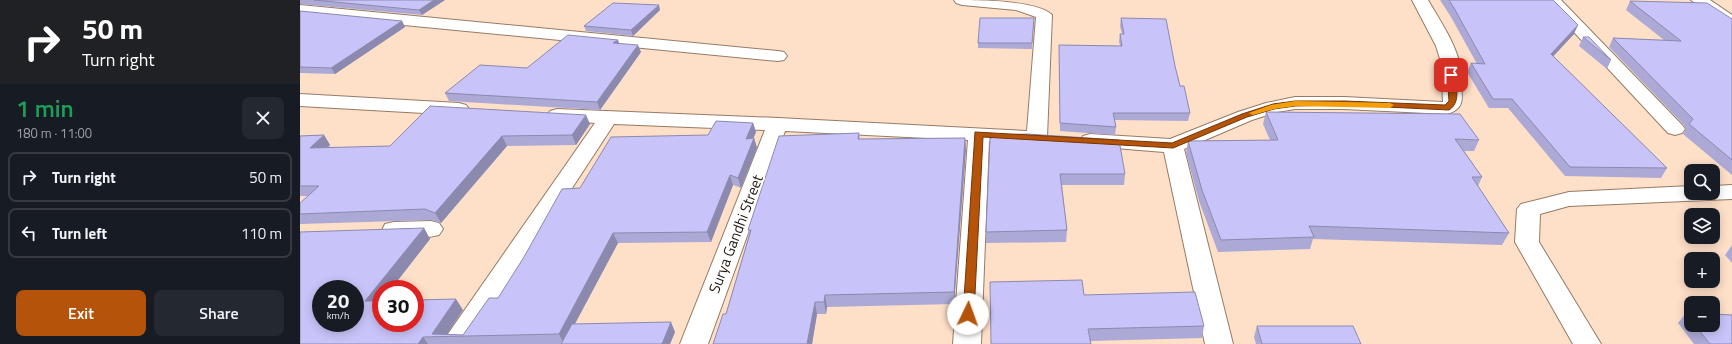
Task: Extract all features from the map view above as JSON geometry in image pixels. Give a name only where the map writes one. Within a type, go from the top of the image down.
[{"type":"street","points":[[962,0],[1023,6],[1036,10],[1044,15],[1037,137]]},
{"type":"street","points":[[537,113],[608,118],[778,124],[1037,137],[1173,146],[1244,116],[1273,106],[1344,103],[1447,108],[1453,101],[1450,62],[1445,46],[1420,0]]},
{"type":"street","points":[[1552,0],[1675,129]]},
{"type":"street","points":[[1699,0],[1732,22]]},
{"type":"street","points":[[300,10],[778,56]]},
{"type":"street","points":[[300,100],[481,110]]},
{"type":"street","points":[[455,344],[608,118]]},
{"type":"street","name":"Surya Gandhi Street","points":[[694,344],[778,124]]},
{"type":"street","points":[[967,344],[978,134]]},
{"type":"street","points":[[1173,146],[1219,344]]},
{"type":"street","points":[[1720,193],[1732,192]]},
{"type":"street","points":[[1587,344],[1527,242],[1529,209],[1569,199],[1684,194]]},
{"type":"street","points":[[369,231],[431,229]]},
{"type":"building","points":[[314,0],[434,0],[419,10]]},
{"type":"building","points":[[1449,0],[1553,0],[1578,25],[1551,54],[1667,168],[1570,167],[1512,99],[1493,99],[1471,63],[1485,64]]},
{"type":"building","points":[[1630,1],[1707,3],[1732,19],[1732,160],[1689,124],[1693,119],[1613,38],[1681,41]]},
{"type":"building","points":[[613,3],[659,5],[631,30],[584,26]]},
{"type":"building","points":[[300,11],[402,21],[331,68],[300,67]]},
{"type":"building","points":[[980,18],[1034,18],[1032,43],[978,43]]},
{"type":"building","points":[[1121,18],[1166,19],[1180,86],[1184,86],[1190,113],[1113,113],[1116,127],[1060,123],[1059,45],[1122,46],[1120,34],[1124,34]]},
{"type":"building","points":[[568,35],[618,40],[613,43],[638,45],[597,102],[445,93],[480,65],[527,68]]},
{"type":"building","points":[[1583,37],[1589,37],[1611,60]]},
{"type":"building","points":[[430,106],[586,115],[572,135],[502,136],[435,213],[425,209],[300,214],[300,203],[319,186],[300,186],[300,136],[324,135],[310,148],[390,146]]},
{"type":"building","points":[[1266,112],[1460,114],[1479,140],[1455,139],[1482,177],[1472,177],[1509,233],[1309,226],[1314,237],[1221,240],[1202,190],[1188,141],[1278,140]]},
{"type":"building","points":[[716,121],[753,123],[746,139],[754,138],[738,178],[730,175],[707,232],[613,233],[559,334],[423,337],[418,344],[300,344],[300,232],[424,228],[382,280],[372,280],[372,292],[365,301],[372,301],[372,332],[424,332],[424,300],[456,299],[432,334],[463,335],[489,298],[498,298],[524,257],[562,189],[580,188],[611,137],[708,135]]},
{"type":"building","points":[[859,133],[858,139],[965,138],[954,292],[825,295],[824,302],[815,302],[807,344],[713,344],[723,314],[726,314],[751,230],[748,230],[779,136]]},
{"type":"building","points":[[1027,134],[1119,140],[1125,174],[1060,174],[1067,230],[986,232],[990,138],[992,138],[992,135]]},
{"type":"building","points":[[1082,280],[1084,295],[1195,292],[1204,326],[1088,329],[1091,344],[991,344],[990,282]]},
{"type":"building","points":[[1720,314],[1732,315],[1732,344],[1710,344],[1701,332],[1720,332]]},
{"type":"building","points":[[671,322],[662,344],[561,344],[572,324]]},
{"type":"building","points":[[1257,326],[1353,326],[1361,344],[1262,344]]},
{"type":"slow traffic","points":[[1253,113],[1273,106],[1311,103],[1390,105]]},
{"type":"route","points":[[968,314],[978,134],[1173,146],[1244,116],[1273,106],[1311,103],[1344,103],[1447,108],[1453,101],[1451,75]]}]
